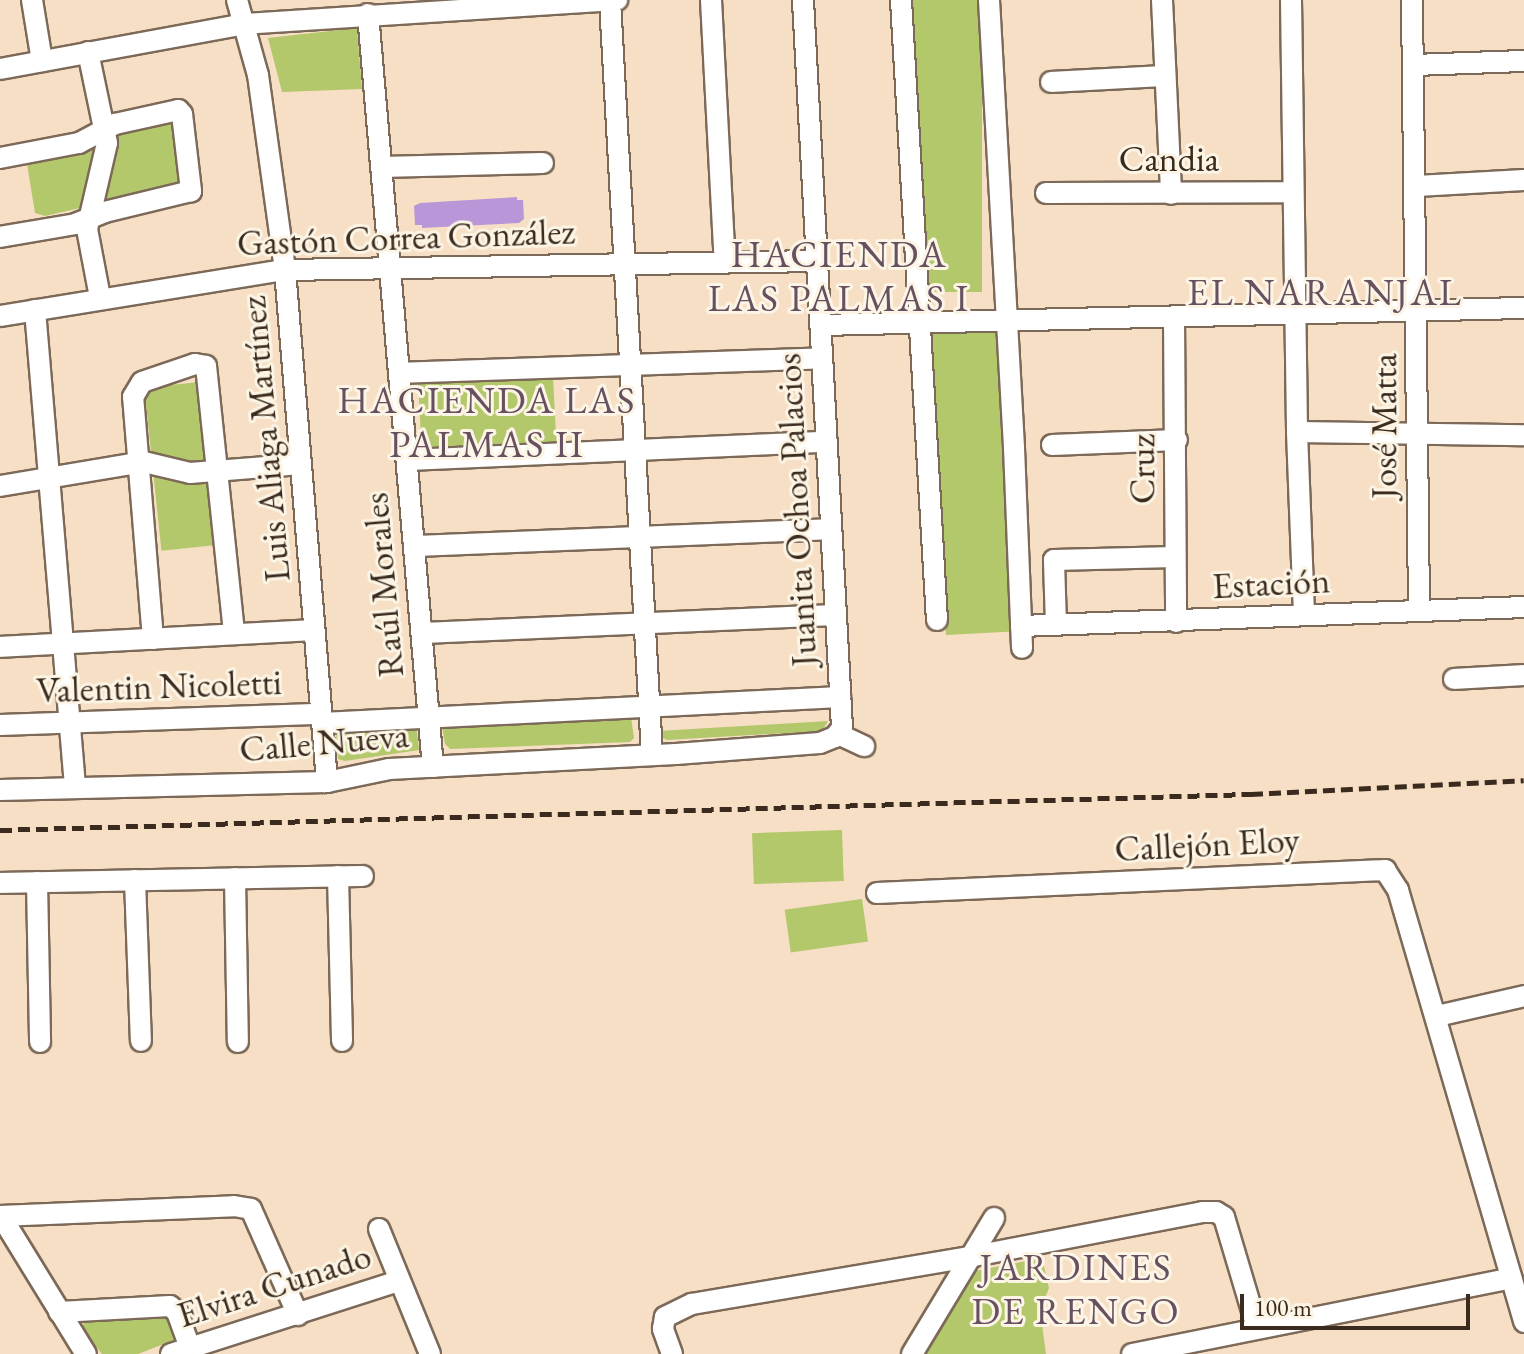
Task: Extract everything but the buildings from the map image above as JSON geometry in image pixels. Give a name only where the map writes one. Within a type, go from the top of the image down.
[{"type":"street","points":[[32,0],[42,61]]},
{"type":"street","name":"Luis Aliaga Martínez","points":[[237,0],[258,75],[285,270],[327,782]]},
{"type":"street","points":[[0,69],[244,24],[617,0]]},
{"type":"street","points":[[711,0],[725,263]]},
{"type":"street","name":"Juanita Ochoa Palacios","points":[[803,0],[840,731]]},
{"type":"street","points":[[901,0],[917,323],[937,620]]},
{"type":"street","points":[[989,0],[1022,648]]},
{"type":"street","points":[[1162,0],[1163,76],[1171,194]]},
{"type":"street","points":[[1291,0],[1297,432],[1304,615]]},
{"type":"street","name":"José Matta","points":[[1412,0],[1417,186],[1419,611]]},
{"type":"street","points":[[610,1],[652,755]]},
{"type":"street","name":"Raúl Morales","points":[[368,14],[433,767]]},
{"type":"street","points":[[88,52],[107,143],[88,218],[100,297]]},
{"type":"street","points":[[1414,65],[1524,61]]},
{"type":"street","points":[[1051,82],[1163,76]]},
{"type":"street","points":[[0,158],[79,143],[104,129],[178,110],[182,114],[191,191],[88,218],[76,224],[0,237]]},
{"type":"street","points":[[381,167],[543,163]]},
{"type":"street","points":[[1417,186],[1524,180]]},
{"type":"street","name":"Candia","points":[[1046,193],[1292,192]]},
{"type":"street","name":"Gastón Correa González","points":[[0,316],[100,297],[285,270],[817,261]]},
{"type":"street","points":[[821,325],[1524,308]]},
{"type":"street","points":[[35,310],[75,787]]},
{"type":"street","name":"Cruz","points":[[1174,317],[1176,622]]},
{"type":"street","points":[[399,373],[630,362],[822,358]]},
{"type":"street","points":[[153,639],[133,397],[142,382],[195,364],[206,366],[234,634]]},
{"type":"street","points":[[1297,432],[1418,431],[1524,435]]},
{"type":"street","points":[[1052,445],[1177,440]]},
{"type":"street","points":[[407,460],[635,452],[713,444],[827,442]]},
{"type":"street","points":[[0,486],[138,463],[190,473],[301,464]]},
{"type":"street","points":[[414,546],[640,534],[831,529]]},
{"type":"street","points":[[1056,625],[1054,560],[1175,557]]},
{"type":"street","name":"Estación","points":[[1021,626],[1524,607]]},
{"type":"street","points":[[422,633],[836,615]]},
{"type":"street","points":[[0,647],[314,630]]},
{"type":"street","points":[[1454,679],[1524,675]]},
{"type":"street","name":"Valentin Nicoletti","points":[[0,725],[429,717],[840,697]]},
{"type":"street","points":[[840,731],[864,746]]},
{"type":"street","name":"Calle Nueva","points":[[0,790],[327,782],[389,769],[820,743],[840,731]]},
{"type":"street","name":"Callejón Eloy","points":[[877,893],[1385,870],[1398,890],[1437,1016]]},
{"type":"street","points":[[338,876],[342,1041]]},
{"type":"street","points":[[0,883],[363,876]]},
{"type":"street","points":[[235,878],[238,1042]]},
{"type":"street","points":[[135,880],[141,1041]]},
{"type":"street","points":[[37,882],[40,1042]]},
{"type":"street","points":[[1524,996],[1437,1016],[1513,1263],[1524,1322]]},
{"type":"street","points":[[86,1354],[0,1216],[234,1206],[251,1209],[298,1315]]},
{"type":"street","points":[[672,1354],[663,1329],[665,1317],[675,1310],[1203,1212],[1216,1212],[1224,1217],[1257,1328]]},
{"type":"street","points":[[912,1354],[994,1218]]},
{"type":"street","points":[[379,1229],[430,1354]]},
{"type":"street","points":[[1132,1354],[1257,1328],[1513,1263]]},
{"type":"street","name":"Elvira Cunado","points":[[180,1351],[399,1281]]},
{"type":"street","points":[[59,1312],[170,1306],[177,1312],[180,1351]]},
{"type":"green space","points":[[913,0],[982,0],[982,292],[913,292]]},
{"type":"green space","points":[[357,28],[362,89],[282,92],[268,38]]},
{"type":"green space","points":[[172,117],[181,122],[187,180],[179,185],[45,216],[35,213],[27,164],[90,149],[107,133]]},
{"type":"green space","points":[[996,310],[1013,632],[946,635],[929,314]]},
{"type":"green space","points":[[553,377],[557,444],[422,451],[418,384]]},
{"type":"green space","points":[[199,382],[216,545],[161,551],[144,388]]},
{"type":"green space","points":[[631,717],[634,738],[630,742],[450,749],[445,744],[442,725]]},
{"type":"green space","points":[[828,721],[822,731],[667,740],[658,731]]},
{"type":"green space","points":[[416,724],[419,750],[345,761],[338,759],[336,733],[339,728]]},
{"type":"green space","points":[[842,830],[844,881],[754,884],[752,833]]},
{"type":"green space","points":[[862,899],[868,942],[791,952],[785,910]]},
{"type":"green space","points":[[1042,1258],[1049,1288],[1040,1310],[1046,1354],[923,1354],[975,1271]]},
{"type":"green space","points":[[169,1312],[179,1338],[138,1354],[102,1354],[81,1328],[88,1317]]},
{"type":"railway","points":[[0,830],[1251,794],[1524,780]]},
{"type":"district","name":"HACIENDA LAS PALMAS I","points":[[839,276]]},
{"type":"district","name":"EL NARANJAL","points":[[1325,292]]},
{"type":"district","name":"HACIENDA LAS PALMAS II","points":[[487,422]]},
{"type":"district","name":"JARDINES DE RENGO","points":[[1076,1289]]}]
